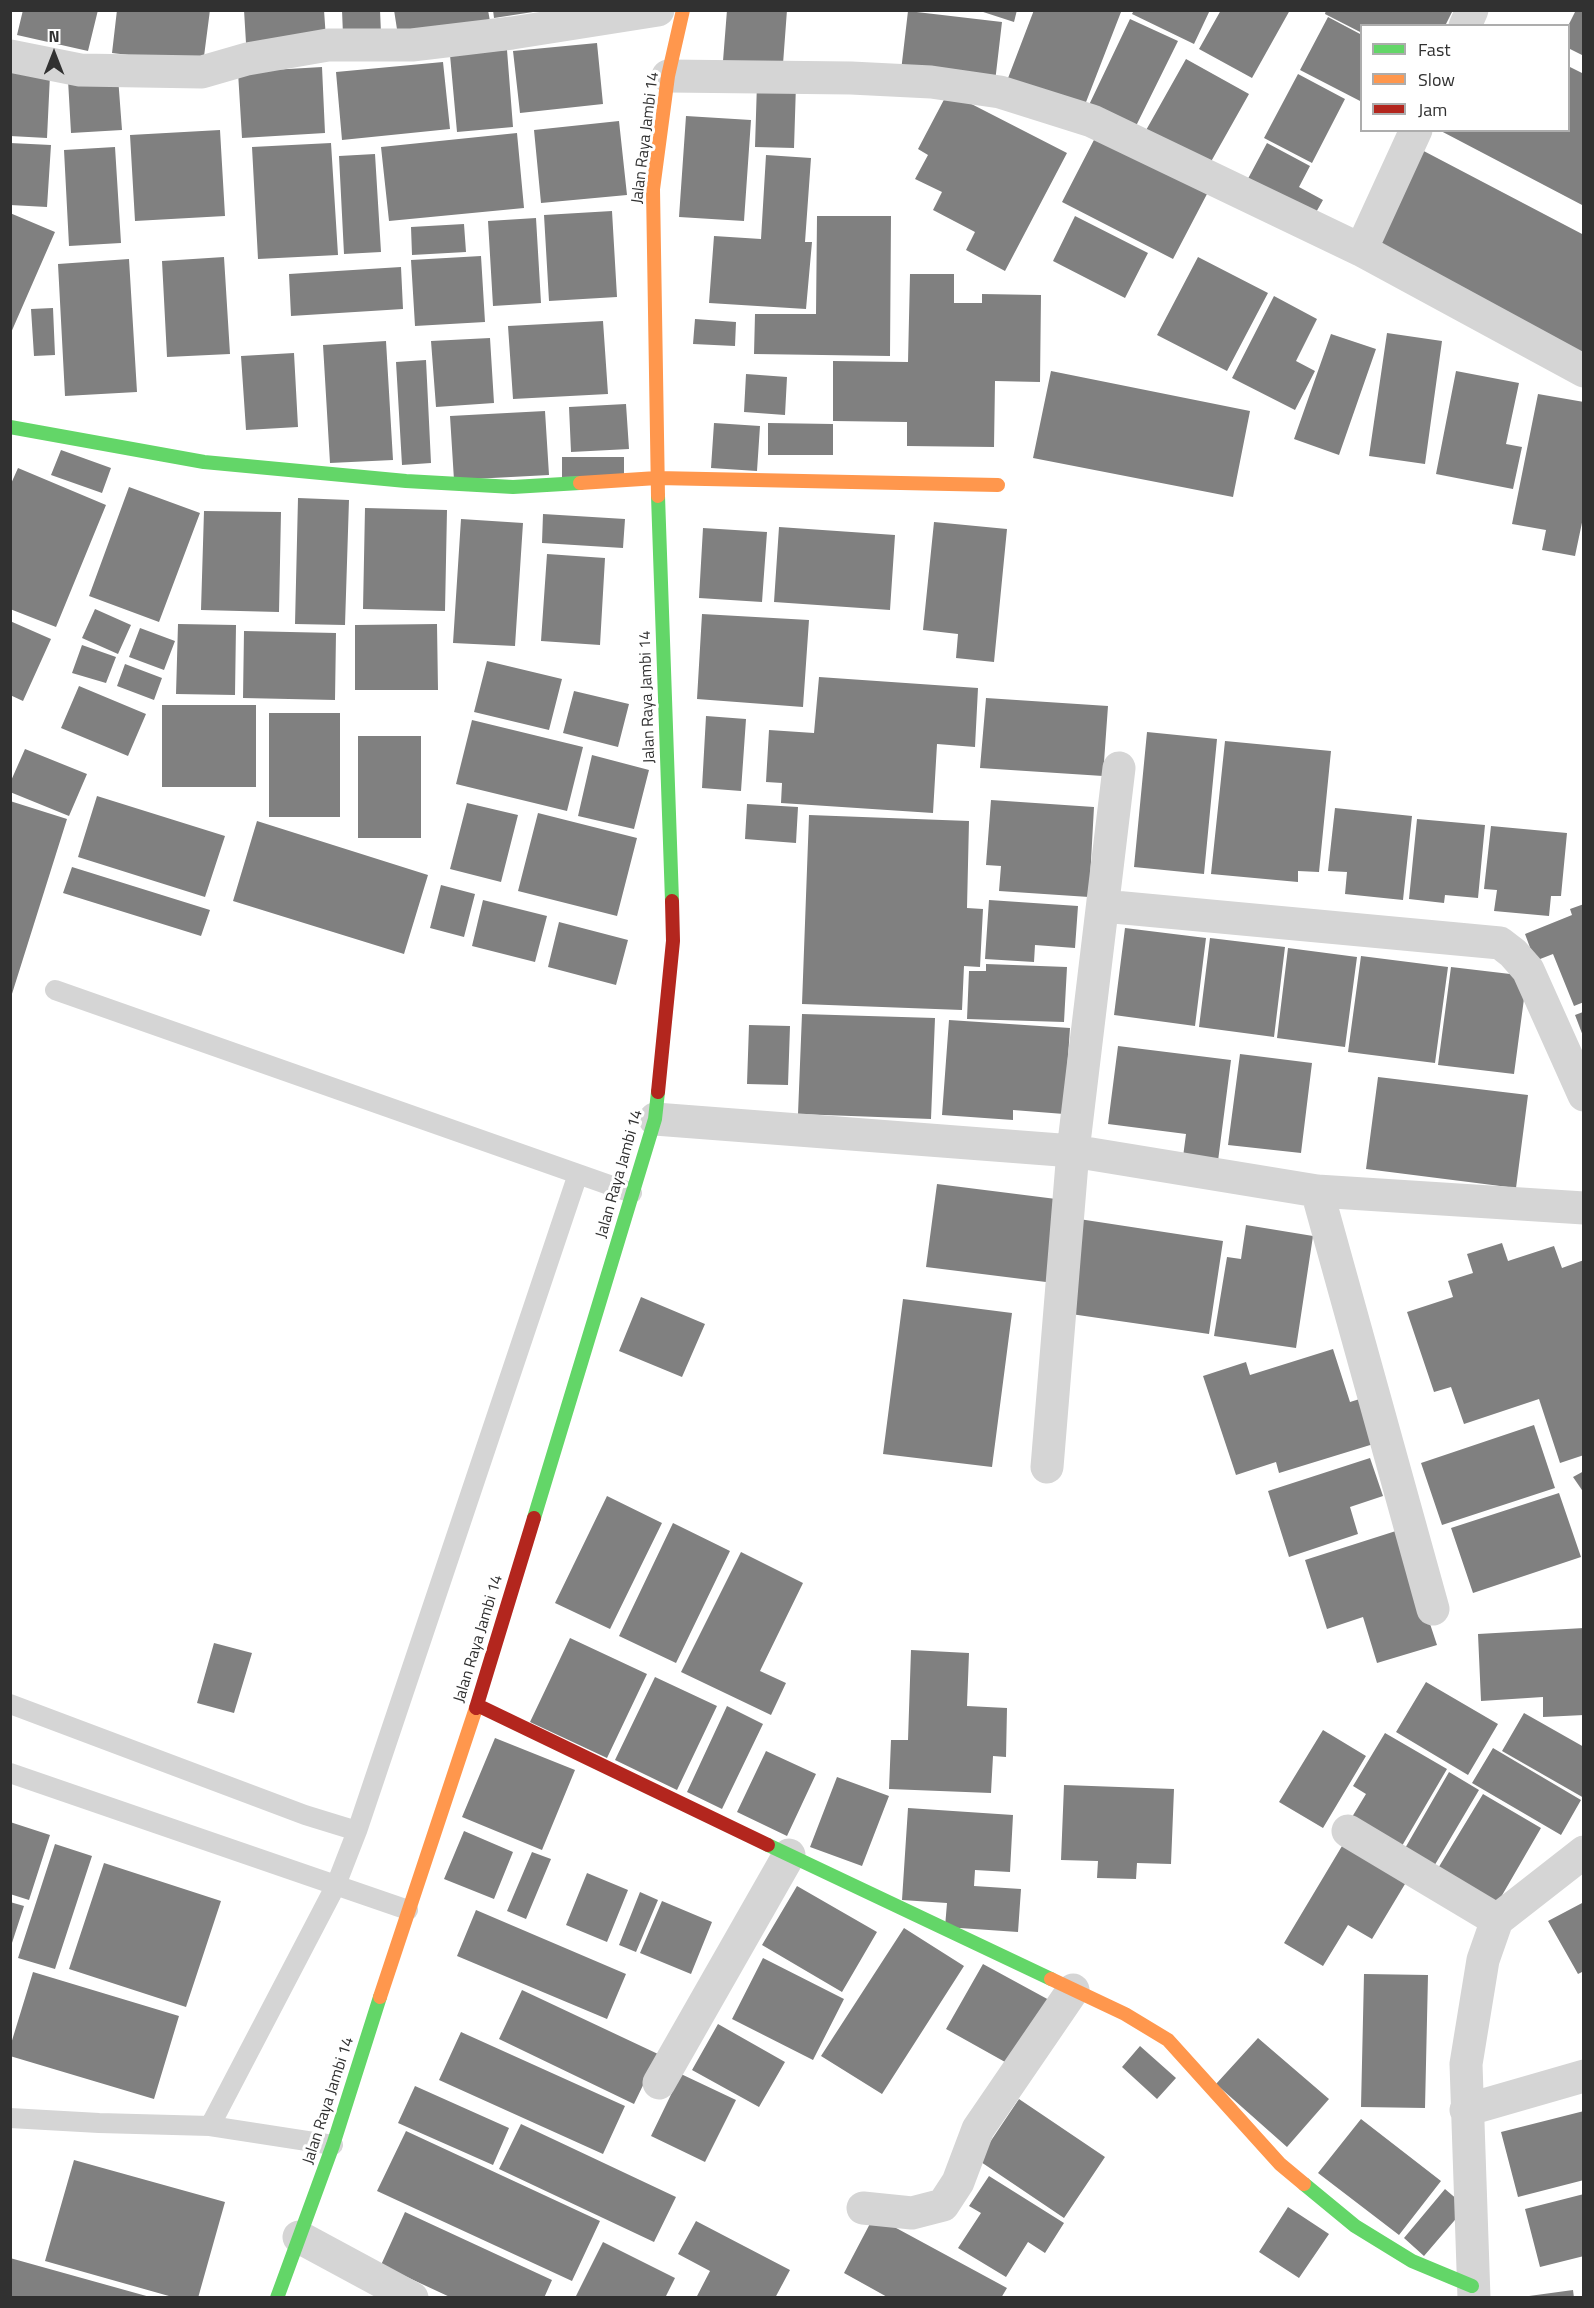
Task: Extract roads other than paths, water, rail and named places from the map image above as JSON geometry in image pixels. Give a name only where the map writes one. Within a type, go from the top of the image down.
[{"type":"street","points":[[10,56],[80,70],[202,72],[247,59],[328,45],[412,45],[512,33],[658,10]]},
{"type":"street","name":"Jalan Raya Jambi 14","points":[[277,2298],[333,2145],[408,1910],[477,1705],[655,1119],[673,941],[657,478],[653,189],[668,76],[683,10]]},
{"type":"street","points":[[1466,24],[1472,10]]},
{"type":"street","points":[[668,76],[851,78],[932,82],[1000,92],[1092,121],[1361,250],[1584,371]]},
{"type":"street","points":[[1361,250],[1415,132]]},
{"type":"street","points":[[10,427],[204,462],[406,482],[513,487],[657,478],[998,485]]},
{"type":"street","points":[[1047,1467],[1072,1151],[1119,768]]},
{"type":"street","points":[[1102,906],[1500,943],[1513,953],[1528,970],[1584,1095]]},
{"type":"street","points":[[655,1119],[1072,1151],[1317,1191],[1584,1208]]},
{"type":"street","points":[[1317,1191],[1433,1609]]},
{"type":"street","points":[[477,1705],[1125,2014],[1168,2040],[1280,2164],[1355,2226],[1412,2261],[1473,2292],[1466,2064],[1483,1960],[1497,1920],[1584,1852]]},
{"type":"street","points":[[1348,1831],[1497,1920]]},
{"type":"street","points":[[659,2083],[789,1855]]},
{"type":"street","points":[[863,2208],[912,2213],[943,2205],[958,2182],[978,2129],[1073,1990]]},
{"type":"street","points":[[1466,2110],[1584,2076]]},
{"type":"street","points":[[299,2237],[412,2298]]},
{"type":"lane","points":[[55,990],[632,1193]]},
{"type":"lane","points":[[210,2126],[336,1885],[357,1831],[578,1174]]},
{"type":"lane","points":[[10,1704],[305,1815],[357,1831]]},
{"type":"lane","points":[[10,1773],[408,1910]]},
{"type":"lane","points":[[10,2118],[210,2126],[333,2145]]}]
